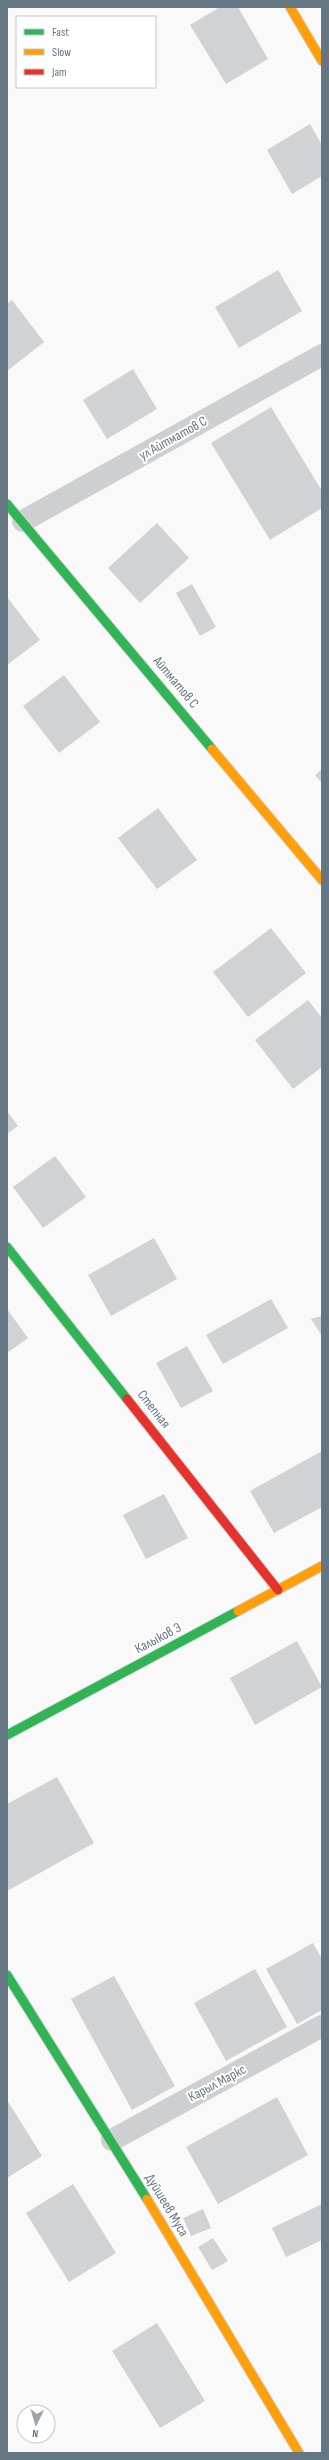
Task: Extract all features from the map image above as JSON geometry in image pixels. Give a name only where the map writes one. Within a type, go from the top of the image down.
[{"type":"street","points":[[290,7],[322,61]]},
{"type":"street","name":"ул Айтматов С","points":[[23,521],[322,355]]},
{"type":"street","name":"Айтматов С","points":[[7,504],[23,521],[322,880]]},
{"type":"street","name":"Степная","points":[[7,1247],[278,1590]]},
{"type":"street","name":"Калыков Э","points":[[7,1735],[322,1566]]},
{"type":"street","name":"Дуйшеев Муса","points":[[7,1975],[112,2140],[299,2453]]},
{"type":"street","name":"Карыл Маркс","points":[[112,2140],[322,2026]]},
{"type":"building","points":[[220,7],[238,7],[268,59],[226,84],[190,25]]},
{"type":"building","points":[[310,124],[322,145],[322,176],[292,194],[267,150]]},
{"type":"building","points":[[278,270],[302,311],[239,348],[215,307]]},
{"type":"building","points":[[12,300],[44,342],[7,371],[7,304]]},
{"type":"building","points":[[133,369],[157,409],[107,439],[83,400]]},
{"type":"building","points":[[271,407],[322,491],[322,508],[270,540],[211,443]]},
{"type":"building","points":[[157,523],[189,558],[140,603],[108,568]]},
{"type":"building","points":[[192,584],[216,627],[200,636],[176,593]]},
{"type":"building","points":[[7,597],[40,640],[7,665]]},
{"type":"building","points":[[64,675],[100,722],[59,753],[23,706]]},
{"type":"building","points":[[322,769],[322,783],[315,775]]},
{"type":"building","points":[[158,808],[197,860],[157,889],[118,838]]},
{"type":"building","points":[[271,928],[306,973],[248,1017],[213,972]]},
{"type":"building","points":[[308,1000],[322,1018],[322,1067],[293,1089],[255,1040]]},
{"type":"building","points":[[7,1111],[18,1126],[7,1134]]},
{"type":"building","points":[[55,1156],[86,1197],[43,1228],[13,1187]]},
{"type":"building","points":[[154,1238],[177,1279],[111,1316],[88,1275]]},
{"type":"building","points":[[271,1299],[288,1328],[223,1364],[206,1335]]},
{"type":"building","points":[[7,1309],[28,1338],[7,1353]]},
{"type":"building","points":[[322,1316],[322,1336],[311,1319]]},
{"type":"building","points":[[187,1346],[213,1391],[181,1408],[156,1363]]},
{"type":"building","points":[[322,1451],[322,1507],[274,1533],[250,1491]]},
{"type":"building","points":[[164,1494],[188,1538],[146,1559],[123,1515]]},
{"type":"building","points":[[297,1641],[322,1687],[255,1725],[230,1678]]},
{"type":"building","points":[[57,1777],[94,1843],[7,1891],[7,1804]]},
{"type":"building","points":[[313,1943],[322,1959],[322,2010],[297,2024],[266,1969]]},
{"type":"building","points":[[255,1969],[287,2027],[226,2061],[194,2003]]},
{"type":"building","points":[[114,1976],[175,2086],[132,2110],[71,1999]]},
{"type":"building","points":[[277,2097],[308,2155],[218,2204],[186,2147]]},
{"type":"building","points":[[7,2100],[42,2156],[7,2178]]},
{"type":"building","points":[[73,2184],[116,2253],[69,2282],[26,2213]]},
{"type":"building","points":[[322,2204],[322,2240],[286,2257],[272,2228]]},
{"type":"building","points":[[203,2209],[211,2228],[191,2236],[183,2218]]},
{"type":"building","points":[[213,2238],[228,2261],[212,2270],[198,2247]]},
{"type":"building","points":[[157,2323],[205,2401],[160,2428],[112,2351]]},
{"type":"traffic: fast","points":[[7,504],[212,749]]},
{"type":"traffic: fast","points":[[7,1247],[127,1399]]},
{"type":"traffic: fast","points":[[7,1735],[238,1611]]},
{"type":"traffic: fast","points":[[7,1975],[147,2199]]},
{"type":"traffic: slow","points":[[290,7],[322,61]]},
{"type":"traffic: slow","points":[[212,749],[322,880]]},
{"type":"traffic: slow","points":[[238,1611],[322,1566]]},
{"type":"traffic: slow","points":[[147,2199],[299,2453]]},
{"type":"traffic: jam","points":[[127,1399],[278,1590]]}]
